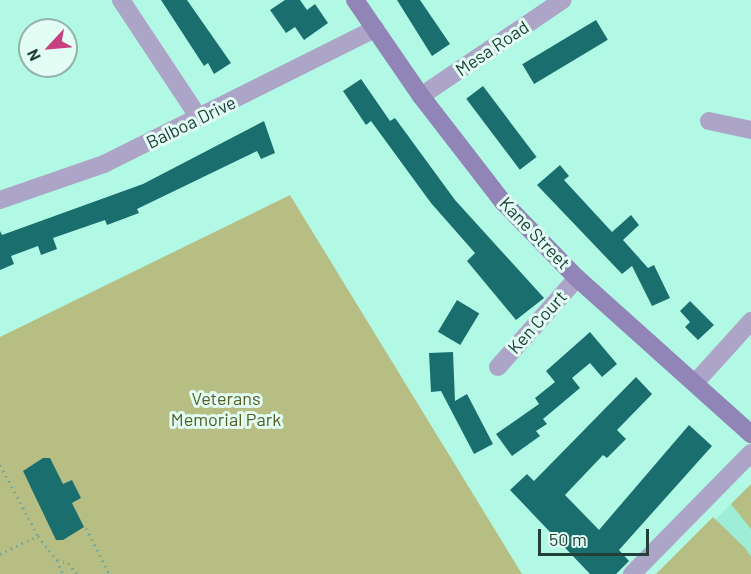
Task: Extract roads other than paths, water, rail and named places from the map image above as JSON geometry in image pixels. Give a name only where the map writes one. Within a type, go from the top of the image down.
[{"type":"street","points":[[121,0],[199,118]]},
{"type":"street","name":"Kane Street","points":[[355,0],[421,96],[503,202],[577,278],[751,434]]},
{"type":"street","name":"Mesa Road","points":[[421,96],[563,0]]},
{"type":"street","name":"Balboa Drive","points":[[0,200],[104,164],[375,29]]},
{"type":"street","points":[[709,121],[751,130]]},
{"type":"street","name":"Ken Court","points":[[498,367],[577,278]]},
{"type":"street","points":[[695,383],[751,321]]},
{"type":"street","points":[[632,574],[751,453]]},
{"type":"park label","name":"Veterans Memorial Park","points":[[226,409]]}]
